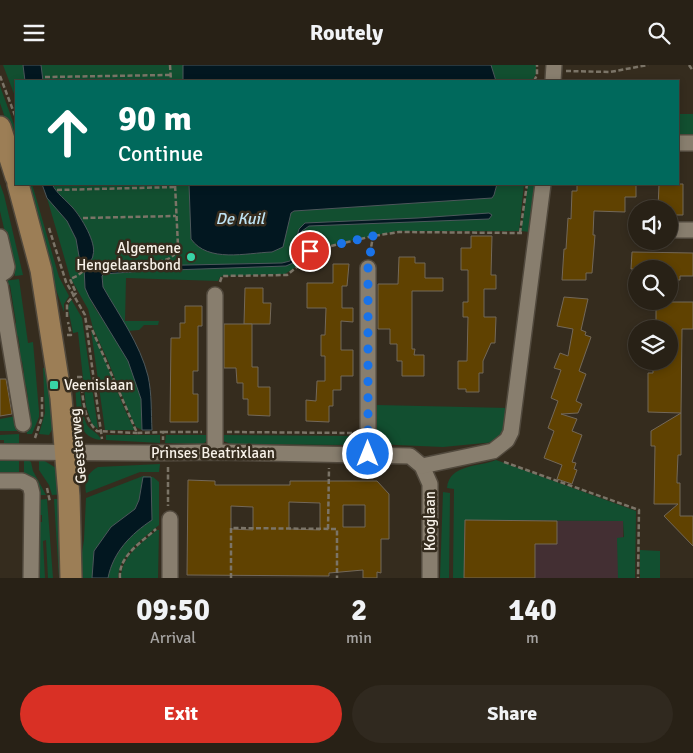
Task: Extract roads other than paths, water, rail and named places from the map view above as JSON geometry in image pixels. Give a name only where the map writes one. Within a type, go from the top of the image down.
[{"type":"main road","points":[[0,127],[15,174]]},
{"type":"main road","name":"Geesterweg","points":[[18,185],[41,269],[61,398],[73,453],[69,496],[71,572]]},
{"type":"street","points":[[679,143],[693,143]]},
{"type":"street","points":[[422,466],[492,451],[506,440],[511,432],[543,185]]},
{"type":"street","points":[[678,230],[693,230]]},
{"type":"street","points":[[0,237],[7,267],[1,278],[23,425]]},
{"type":"street","points":[[368,268],[368,454]]},
{"type":"street","points":[[215,295],[216,452]]},
{"type":"street","name":"Prinses Beatrixlaan","points":[[0,452],[368,454],[410,456],[422,466]]},
{"type":"street","name":"Kooglaan","points":[[422,466],[430,484],[430,578]]},
{"type":"street","points":[[0,481],[22,481],[30,485],[32,493],[30,578]]},
{"type":"street","points":[[170,524],[170,578]]},
{"type":"water","points":[[23,65],[41,65],[43,80],[25,80]]},
{"type":"water","points":[[183,65],[491,65],[496,80],[183,80]]},
{"type":"water","points":[[42,185],[52,185],[84,224],[91,237],[94,250],[92,259],[89,262],[91,267],[282,263],[290,261],[299,229],[305,223],[489,213],[492,215],[489,219],[309,226],[302,231],[293,263],[286,266],[104,274],[102,276],[103,287],[134,341],[148,376],[151,396],[152,430],[142,430],[141,399],[128,361],[85,288],[84,266],[80,262],[76,239],[67,221],[47,198]]},
{"type":"water","name":"De Kuil","points":[[189,185],[497,185],[492,198],[294,211],[291,213],[283,247],[272,252],[239,255],[217,254],[198,246],[191,239]]},
{"type":"water","points":[[143,477],[151,477],[152,520],[137,531],[124,545],[114,560],[108,578],[92,578],[94,551],[111,527],[135,509],[139,500]]},
{"type":"place","name":"Algemene Hengelaarsbond","points":[[191,257]]},
{"type":"place","name":"Veenislaan","points":[[54,385]]}]
